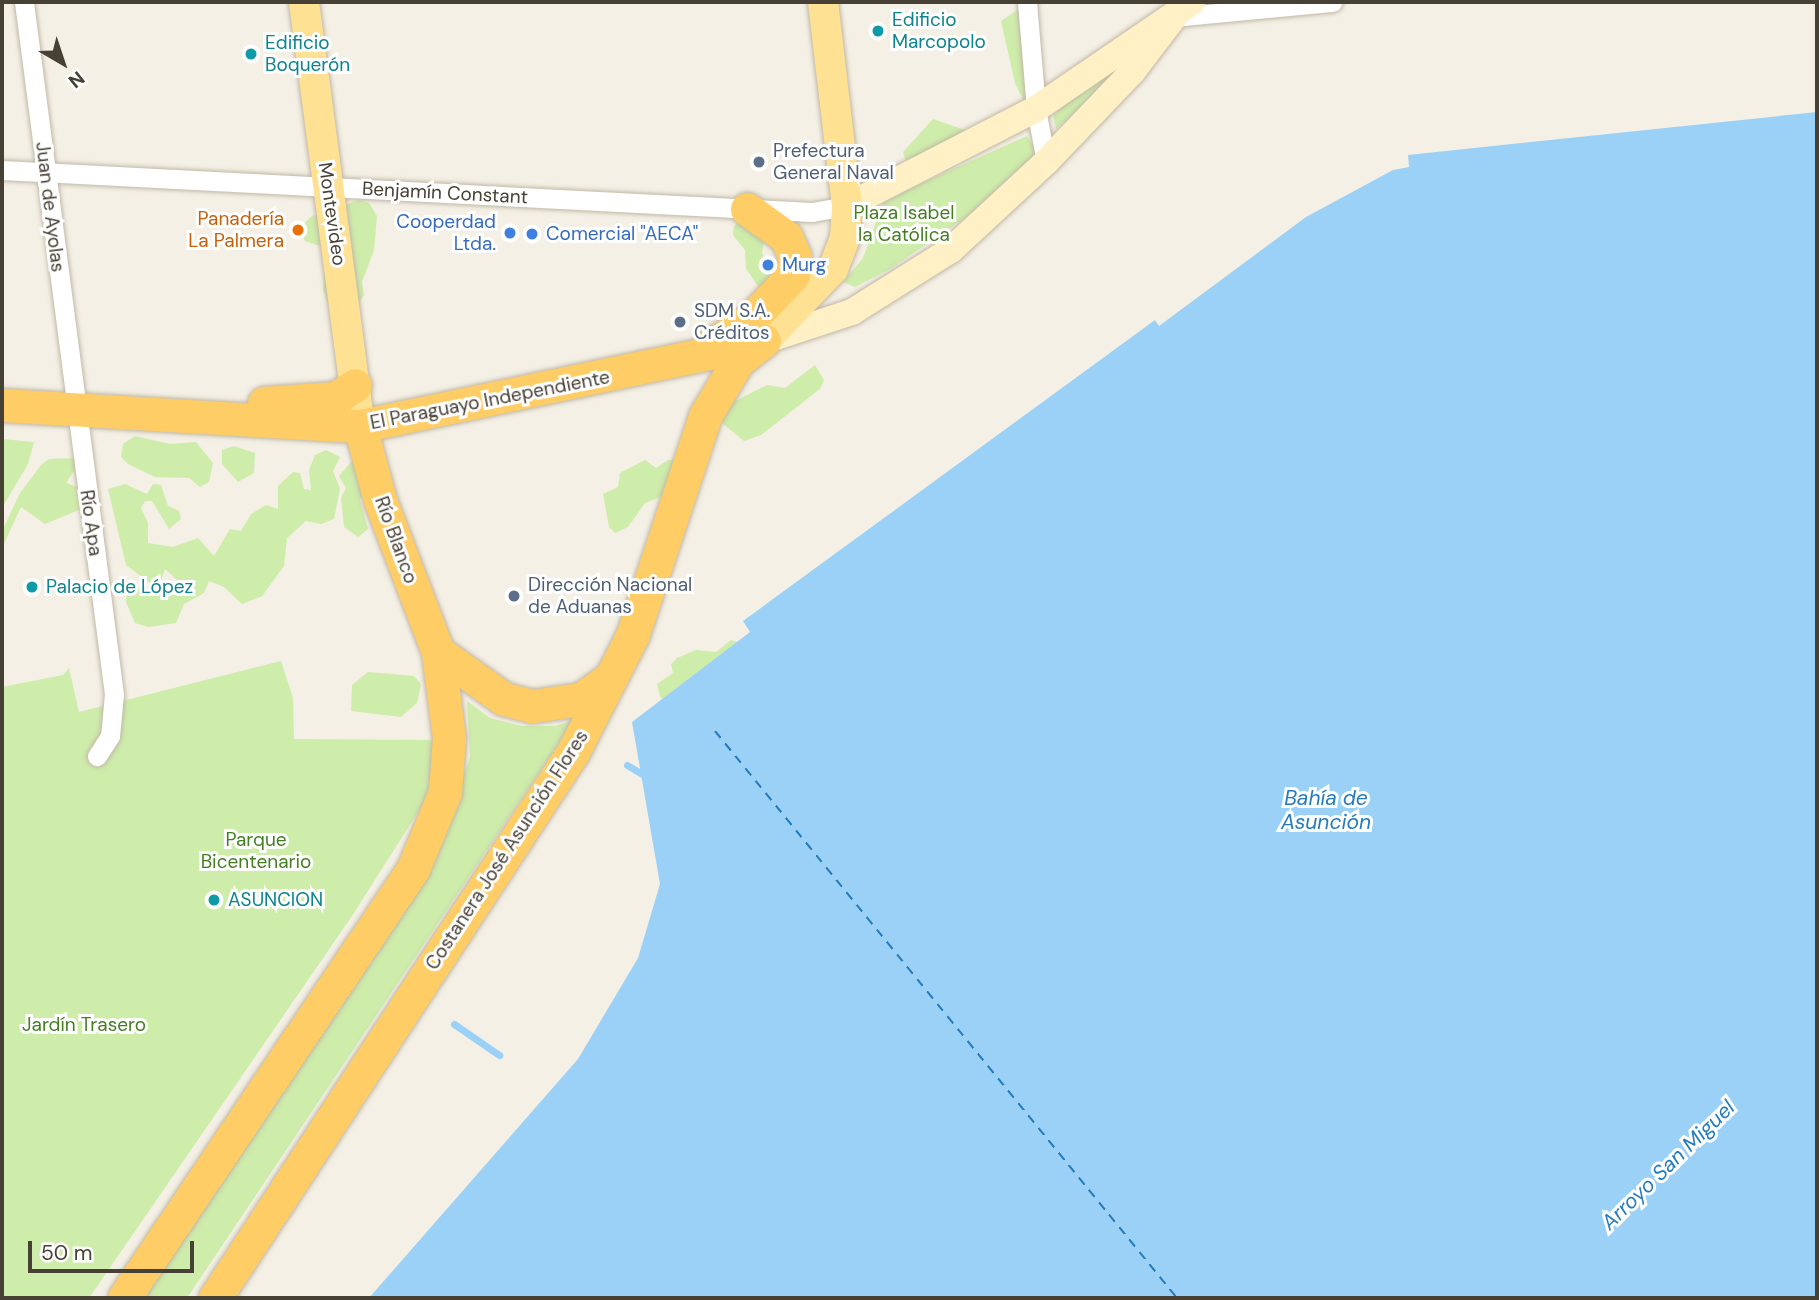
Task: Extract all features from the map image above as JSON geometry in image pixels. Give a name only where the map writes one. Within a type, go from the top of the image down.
[{"type":"highway","points":[[687,360],[752,318],[793,275],[795,257],[786,237],[747,209]]},
{"type":"highway","name":"El Paraguayo Independiente","points":[[2,405],[92,413],[360,426],[687,360],[764,341]]},
{"type":"highway","name":"Costanera José Asunción Flores","points":[[215,1298],[573,752],[615,673],[636,624],[705,416],[738,361],[764,341]]},
{"type":"highway","points":[[92,413],[336,398],[355,385]]},
{"type":"highway","name":"Río Blanco","points":[[360,426],[380,500],[438,652]]},
{"type":"highway","points":[[438,652],[503,699],[532,706],[581,699],[615,673]]},
{"type":"highway","points":[[124,1298],[413,869],[430,834],[449,766],[447,700],[438,652]]},
{"type":"main road","name":"Montevideo","points":[[304,2],[360,426]]},
{"type":"main road","points":[[764,341],[833,269],[845,237],[847,206],[823,2]]},
{"type":"street","name":"Juan de Ayolas","points":[[24,2],[46,172],[92,413]]},
{"type":"street","points":[[1027,2],[1036,109],[1046,162]]},
{"type":"street","points":[[847,206],[1036,109],[1183,9],[1332,2]]},
{"type":"street","points":[[764,341],[852,312],[902,284],[970,234],[1046,162],[1133,71],[1183,9]]},
{"type":"street","name":"Benjamín Constant","points":[[2,170],[812,212],[847,206]]},
{"type":"street","name":"Río Apa","points":[[92,413],[114,694],[110,736],[97,756]]},
{"type":"green space","points":[[1023,6],[1046,89],[1032,101],[1023,100],[1015,83],[1001,21]]},
{"type":"green space","points":[[1144,41],[1104,86],[1056,129],[1053,115]]},
{"type":"green space","points":[[933,119],[968,131],[908,169],[903,152]]},
{"type":"green space","name":"Plaza Isabel la Católica","points":[[1027,136],[1039,154],[969,215],[890,269],[855,287],[843,282],[863,258],[884,200]]},
{"type":"green space","points":[[359,200],[369,203],[377,216],[374,250],[362,282],[364,295],[353,312],[332,313],[323,290],[326,248],[305,241],[299,228],[312,216]]},
{"type":"green space","points":[[741,220],[767,225],[762,253],[766,261],[784,267],[762,293],[746,268],[745,250],[733,235],[734,226]]},
{"type":"green space","points":[[815,365],[824,380],[820,389],[761,435],[744,441],[722,423],[720,414],[725,406],[767,385],[785,388]]},
{"type":"green space","points":[[135,436],[170,444],[196,442],[213,463],[209,482],[200,487],[189,478],[155,477],[128,464],[121,457],[123,444]]},
{"type":"green space","points":[[2,439],[34,442],[28,464],[2,508]]},
{"type":"green space","points":[[234,446],[255,453],[254,473],[238,482],[222,464],[222,450]]},
{"type":"green space","points":[[326,450],[340,457],[333,471],[340,489],[334,519],[321,524],[306,521],[287,538],[284,566],[262,596],[242,604],[224,587],[209,581],[204,593],[184,604],[176,623],[148,627],[135,623],[126,602],[127,586],[132,583],[147,591],[154,588],[168,598],[176,591],[176,579],[165,569],[161,580],[150,583],[126,565],[108,489],[125,484],[147,494],[153,484],[161,485],[168,506],[179,511],[181,519],[169,529],[152,501],[145,501],[141,508],[148,523],[148,543],[173,547],[198,538],[214,556],[230,529],[241,531],[251,514],[266,505],[278,509],[278,486],[293,472],[300,473],[304,489],[311,490],[309,470],[315,455]]},
{"type":"green space","points":[[357,455],[367,484],[360,500],[368,529],[358,537],[344,527],[341,498],[346,488],[339,476]]},
{"type":"green space","points":[[75,458],[78,465],[66,483],[78,487],[84,501],[79,510],[45,524],[21,507],[2,548],[4,527],[20,493],[41,465],[49,459]]},
{"type":"green space","points":[[645,460],[656,468],[668,460],[678,460],[663,496],[645,503],[628,527],[615,533],[609,527],[603,494],[618,487],[620,473]]},
{"type":"green space","points":[[731,640],[739,643],[664,700],[660,697],[657,684],[673,673],[671,664],[677,658],[696,650],[716,652]]},
{"type":"green space","name":"Parque Bicentenario","points":[[281,661],[293,698],[294,739],[440,740],[425,801],[352,916],[89,1298],[2,1298],[2,687],[63,675],[69,668],[79,712]]},
{"type":"green space","points":[[368,672],[414,676],[421,684],[417,703],[401,717],[351,711],[352,685]]},
{"type":"green space","points":[[467,701],[490,718],[521,726],[555,726],[574,720],[187,1298],[145,1298],[432,863],[470,757]]},
{"type":"water","name":"Bahía de Asunción","points":[[1817,112],[1817,1298],[369,1298],[578,1059],[638,958],[660,884],[632,722],[750,632],[743,621],[1155,320],[1159,326],[1306,217],[1393,170],[1409,167],[1408,155]]},
{"type":"waterway","points":[[627,765],[647,777]]},
{"type":"waterway","points":[[454,1024],[499,1055]]},
{"type":"ferry route","points":[[715,731],[1177,1298]]},
{"type":"place","name":"Edificio Marcopolo","points":[[878,31]]},
{"type":"place","name":"Edificio Boquerón","points":[[251,54]]},
{"type":"place","name":"Prefectura General Naval","points":[[759,162]]},
{"type":"place","name":"Panadería La Palmera","points":[[298,230]]},
{"type":"place","name":"Cooperdad Ltda.","points":[[510,233]]},
{"type":"place","name":"Comercial \"AECA\"","points":[[532,234]]},
{"type":"place","name":"Murg","points":[[768,265]]},
{"type":"place","name":"SDM S.A. Créditos","points":[[680,322]]},
{"type":"place","name":"Palacio de López","points":[[32,587]]},
{"type":"place","name":"Dirección Nacional de Aduanas","points":[[514,596]]},
{"type":"place","name":"ASUNCION","points":[[214,900]]},
{"type":"park label","name":"Jardín Trasero","points":[[84,1025]]},
{"type":"water label","name":"Arroyo San Miguel","points":[[1668,1165]]}]
